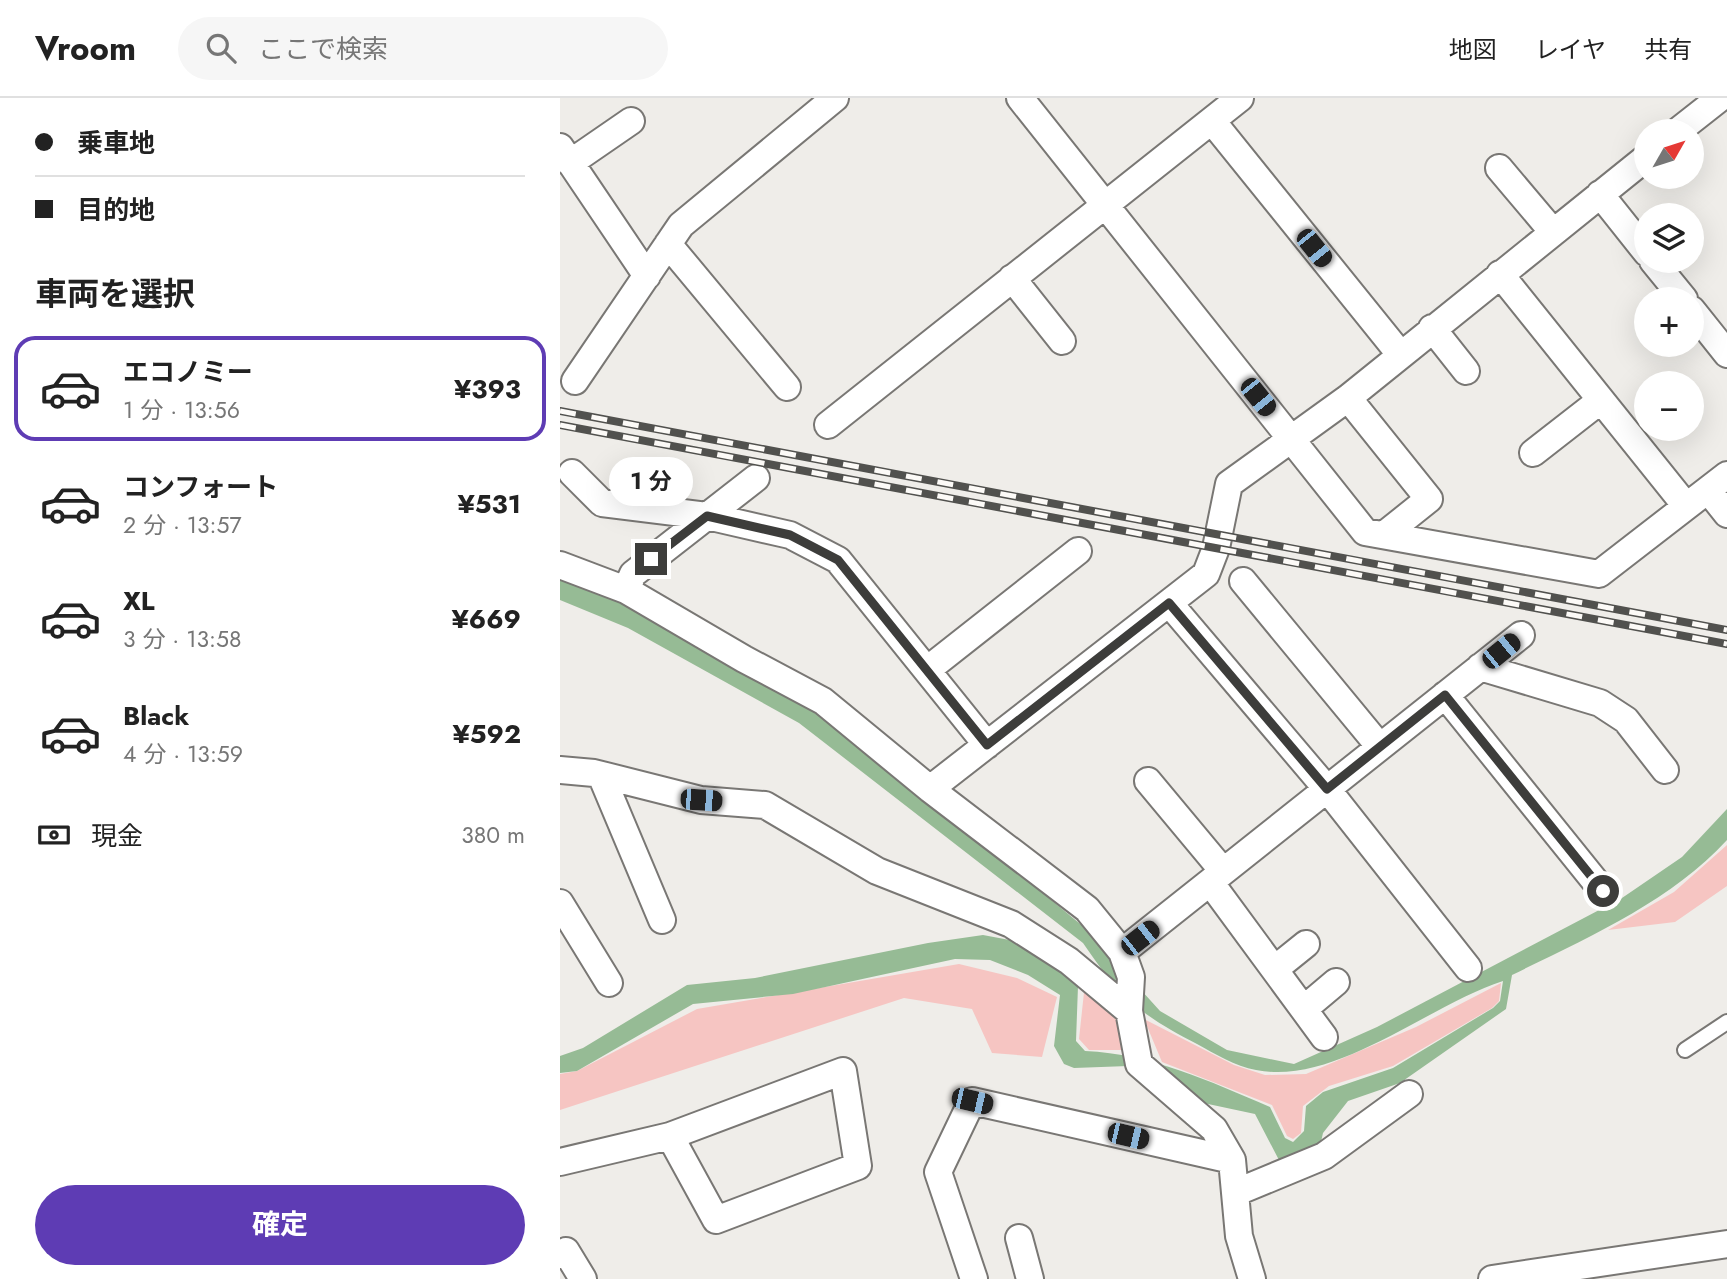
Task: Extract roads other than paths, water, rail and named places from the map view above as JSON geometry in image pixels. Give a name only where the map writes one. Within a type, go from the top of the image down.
[{"type":"street","points":[[575,381],[681,225],[835,98]]},
{"type":"street","points":[[828,425],[1240,98]]},
{"type":"street","points":[[1693,119],[1720,98]]},
{"type":"street","points":[[1032,102],[1105,205],[1365,531],[1599,574],[1717,482],[1727,514]]},
{"type":"street","points":[[631,121],[565,155],[647,276]]},
{"type":"street","points":[[1212,121],[1400,354]]},
{"type":"street","points":[[930,789],[1206,574],[1216,548],[1229,484],[1348,398],[1634,167]]},
{"type":"street","points":[[1499,168],[1553,232]]},
{"type":"street","points":[[1600,194],[1634,237]]},
{"type":"street","points":[[668,244],[786,387]]},
{"type":"street","points":[[1663,273],[1674,287]]},
{"type":"street","points":[[1500,274],[1686,506]]},
{"type":"street","points":[[1012,278],[1062,341]]},
{"type":"street","points":[[1704,325],[1727,354]]},
{"type":"street","points":[[1432,328],[1466,371]]},
{"type":"street","points":[[1348,398],[1429,499],[1384,535]]},
{"type":"street","points":[[1533,453],[1601,400]]},
{"type":"street","points":[[572,473],[602,503],[707,516],[790,535],[838,560],[987,745]]},
{"type":"street","points":[[626,590],[633,574],[756,478]]},
{"type":"street","points":[[927,670],[1078,551]]},
{"type":"street","points":[[560,565],[626,590],[744,659],[823,701],[930,789],[1087,909],[1122,952],[1131,977],[1129,1011],[1139,1064],[1214,1129],[1232,1160],[1240,1236],[1252,1279]]},
{"type":"street","points":[[1243,581],[1380,747]]},
{"type":"street","points":[[1169,603],[1327,789],[1468,968]]},
{"type":"street","points":[[1122,952],[1521,635]]},
{"type":"street","points":[[1480,667],[1600,703],[1626,720],[1665,770]]},
{"type":"street","points":[[1445,695],[1603,891]]},
{"type":"street","points":[[560,770],[601,775],[701,800],[765,804],[877,871],[1011,924],[1069,961],[1129,1011]]},
{"type":"street","points":[[601,775],[662,920]]},
{"type":"street","points":[[1148,781],[1217,876],[1275,970],[1324,1037]]},
{"type":"street","points":[[560,903],[609,983]]},
{"type":"street","points":[[1275,970],[1306,944]]},
{"type":"street","points":[[1304,1009],[1336,982]]},
{"type":"street","points":[[560,1162],[670,1136],[843,1071],[858,1166],[716,1220],[670,1136]]},
{"type":"street","points":[[1237,1192],[1324,1156],[1409,1094]]},
{"type":"street","points":[[974,1279],[938,1172],[972,1101],[1232,1160]]},
{"type":"street","points":[[1019,1238],[1030,1279]]},
{"type":"street","points":[[1492,1279],[1727,1244]]},
{"type":"street","points":[[560,1255],[566,1251],[583,1279]]},
{"type":"lane","points":[[1685,1050],[1727,1022]]},
{"type":"railway","points":[[560,411],[1727,630]]},
{"type":"railway","points":[[560,425],[1727,644]]}]
